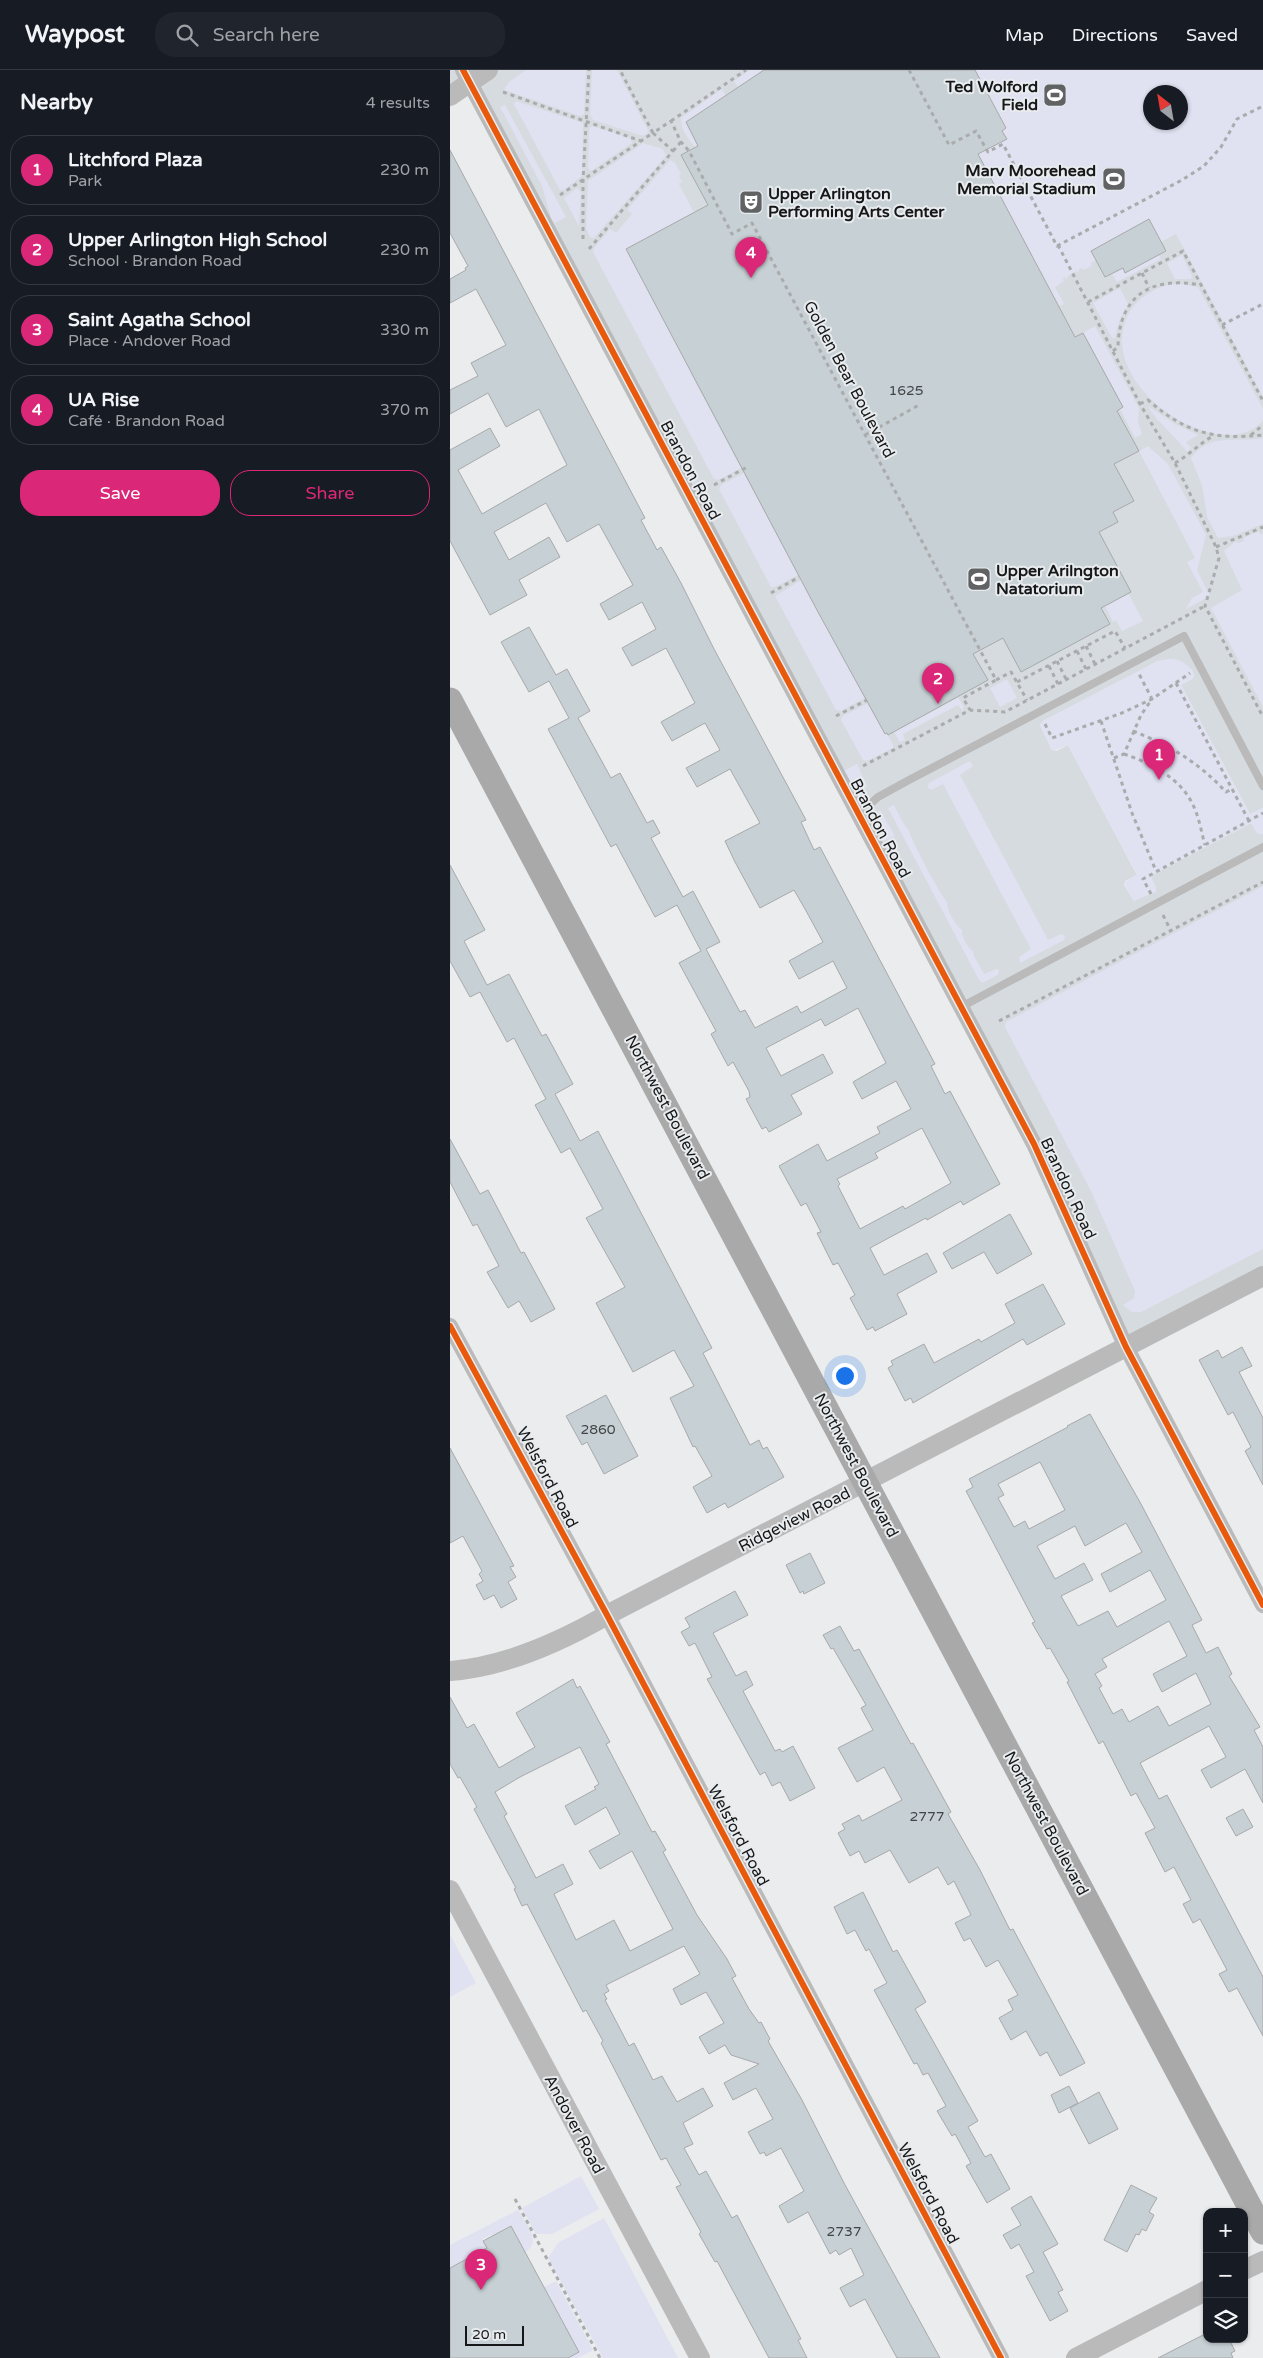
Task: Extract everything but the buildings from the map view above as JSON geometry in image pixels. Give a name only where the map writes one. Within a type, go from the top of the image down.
[{"type":"main road","name":"Northwest Boulevard","points":[[450,700],[1263,2232]]},
{"type":"street","points":[[450,96],[466,76],[488,70]]},
{"type":"street","name":"Brandon Road","points":[[466,76],[1034,1144],[1126,1347],[1263,1605]]},
{"type":"street","name":"Ridgeview Road","points":[[450,1672],[478,1667],[528,1653],[573,1635],[607,1615],[866,1483],[1263,1276]]},
{"type":"street","name":"Welsford Road","points":[[450,1326],[607,1615],[1001,2358]]},
{"type":"street","name":"Andover Road","points":[[450,1890],[700,2358]]},
{"type":"street","points":[[1248,2268],[1263,2261]]},
{"type":"street","points":[[1076,2358],[1203,2292]]},
{"type":"lane","points":[[858,814],[878,797],[909,780],[1184,636],[1263,786]]},
{"type":"lane","points":[[961,1007],[1263,847]]},
{"type":"path","points":[[583,239],[583,180],[589,70]]},
{"type":"path","points":[[620,70],[653,133],[673,151]]},
{"type":"path","points":[[560,195],[746,70]]},
{"type":"path","points":[[909,70],[949,145],[976,131],[988,152],[1003,144],[1058,245],[1140,404],[1175,463],[1216,547],[1219,558],[1205,606],[1263,717]]},
{"type":"path","points":[[503,92],[587,120],[641,141]]},
{"type":"path","points":[[1058,245],[1182,180],[1204,166],[1221,147],[1238,119],[1263,106]]},
{"type":"path","points":[[588,249],[682,142],[671,121]]},
{"type":"path","points":[[1088,302],[1183,251],[1263,401]]},
{"type":"path","points":[[1142,273],[1150,288]]},
{"type":"path","points":[[1113,351],[1118,347],[1121,322],[1129,306],[1150,288],[1162,283],[1178,281],[1201,285]]},
{"type":"path","points":[[1222,325],[1263,304]]},
{"type":"path","points":[[1140,404],[1148,400],[1165,415],[1206,434],[1232,438],[1263,435]]},
{"type":"path","points":[[865,435],[919,405]]},
{"type":"path","points":[[1251,436],[1263,425]]},
{"type":"path","points":[[1175,463],[1190,454],[1200,443],[1214,435]]},
{"type":"path","points":[[714,485],[749,466]]},
{"type":"path","points":[[1216,547],[1263,527]]},
{"type":"path","points":[[771,593],[799,577]]},
{"type":"path","points":[[863,766],[970,710],[1005,712],[1205,606]]},
{"type":"path","points":[[1018,682],[1116,631],[1125,648]]},
{"type":"path","points":[[1086,646],[1095,664]]},
{"type":"path","points":[[1078,651],[1086,669]]},
{"type":"path","points":[[1057,661],[1066,679]]},
{"type":"path","points":[[1049,666],[1058,684]]},
{"type":"path","points":[[1043,721],[1052,738],[1101,721],[1152,699],[1200,666]]},
{"type":"path","points":[[970,710],[963,698],[1012,672],[1027,700]]},
{"type":"path","points":[[1138,672],[1152,699]]},
{"type":"path","points":[[1176,683],[1249,821]]},
{"type":"path","points":[[1114,758],[1124,754],[1134,731],[1152,699]]},
{"type":"path","points":[[836,716],[867,700]]},
{"type":"path","points":[[1101,721],[1156,871]]},
{"type":"path","points":[[1134,731],[1174,748],[1206,771],[1226,792],[1232,789]]},
{"type":"path","points":[[1124,754],[1158,769],[1184,790],[1196,813],[1205,845]]},
{"type":"path","points":[[1151,894],[1143,879],[1263,814]]},
{"type":"path","points":[[999,1021],[1263,882]]},
{"type":"path","points":[[1163,915],[1171,931]]},
{"type":"path","points":[[515,2199],[600,2358]]},
{"type":"shaded area","points":[[450,70],[1263,70],[1263,808],[1250,814],[1181,685],[1194,676],[1192,670],[1180,661],[1170,659],[1158,661],[1043,721],[1040,725],[1052,750],[1057,751],[1068,745],[1137,875],[1125,881],[1124,885],[1134,901],[1156,887],[1150,876],[1251,823],[1257,833],[1263,834],[1263,1276],[1126,1347],[1034,1144],[470,83],[450,96]]},
{"type":"shaded area","points":[[526,70],[586,70],[584,114],[580,116],[504,90],[509,82]]},
{"type":"shaded area","points":[[592,70],[617,70],[649,132],[643,136],[593,120],[590,114]]},
{"type":"shaded area","points":[[750,70],[764,70],[738,87],[734,81]]},
{"type":"shaded area","name":"Marv Moorehead Memorial Stadium","points":[[904,70],[1263,70],[1263,397],[1176,234],[1161,242],[1166,251],[1159,255],[1161,259],[1117,282],[1112,274],[1105,277],[1096,260],[1091,263],[1092,266],[1083,270],[1082,268],[1079,269],[1079,273],[1077,271],[1068,276],[1067,280],[1065,277],[1064,281],[1055,287],[1064,304],[1059,306],[972,144]]},
{"type":"shaded area","points":[[722,89],[726,96],[686,122],[701,151],[687,137],[682,127],[681,118]]},
{"type":"shaded area","points":[[516,101],[583,123],[582,176],[564,190],[560,190],[514,104]]},
{"type":"shaded area","points":[[505,105],[566,217],[555,223],[552,221],[542,186],[500,107]]},
{"type":"shaded area","points":[[592,126],[630,138],[632,143],[591,171],[588,168],[589,130]]},
{"type":"shaded area","points":[[643,143],[663,149],[666,156],[594,238],[590,237],[586,228],[588,181]]},
{"type":"shaded area","points":[[670,160],[675,163],[681,174],[679,176],[682,182],[679,184],[693,211],[699,210],[626,249],[688,365],[697,368],[690,372],[741,468],[718,480],[714,479],[593,252],[594,248],[610,229],[616,233],[632,214],[627,210]]},
{"type":"shaded area","points":[[577,188],[581,192],[579,226],[564,198]]},
{"type":"shaded area","points":[[1182,255],[1192,276],[1191,279],[1175,279],[1167,263]]},
{"type":"shaded area","points":[[1171,284],[1198,287],[1263,409],[1263,420],[1245,433],[1221,435],[1194,428],[1168,414],[1146,394],[1129,370],[1122,344],[1127,317],[1139,300],[1157,289]]},
{"type":"shaded area","points":[[1120,288],[1128,304],[1119,322],[1115,338],[1112,338],[1093,303]]},
{"type":"shaded area","points":[[1095,326],[1139,408],[1138,422],[1142,434],[1135,438],[1120,409],[1123,407],[1083,333]]},
{"type":"shaded area","points":[[1148,406],[1175,424],[1198,435],[1186,442],[1191,448],[1187,452],[1156,418]]},
{"type":"shaded area","points":[[1263,438],[1263,524],[1233,536],[1218,538],[1207,517],[1202,485],[1191,458],[1198,450],[1215,442]]},
{"type":"shaded area","points":[[1148,446],[1168,464],[1206,535],[1197,570],[1210,596],[1186,609],[1192,598],[1203,592],[1187,562],[1195,558],[1139,451]]},
{"type":"shaded area","points":[[744,473],[798,575],[775,587],[771,587],[719,489],[721,485]]},
{"type":"shaded area","points":[[1259,531],[1260,534],[1263,533],[1263,707],[1211,608],[1242,590],[1224,551],[1236,541],[1238,543],[1244,541],[1243,538]]},
{"type":"shaded area","points":[[801,580],[865,698],[841,711],[836,710],[775,596]]},
{"type":"shaded area","points":[[1128,593],[1143,621],[1122,631],[1116,620],[1113,622],[1105,606]]},
{"type":"shaded area","points":[[1170,659],[1189,666],[1193,673],[1194,677],[1181,685],[1250,814],[1263,808],[1263,834],[1257,833],[1251,823],[1151,876],[1156,892],[1134,901],[1124,883],[1137,874],[1068,745],[1053,751],[1040,725],[1043,721],[1158,661]]},
{"type":"shaded area","points":[[1007,679],[1017,698],[1000,707],[990,688]]},
{"type":"shaded area","points":[[957,696],[964,707],[963,711],[958,705],[903,734],[905,740],[900,742],[894,732],[957,698]]},
{"type":"shaded area","points":[[868,703],[885,734],[887,733],[893,748],[867,761],[863,760],[841,720],[843,716]]},
{"type":"shaded area","points":[[971,762],[973,766],[960,775],[1048,940],[1061,934],[1065,936],[1064,940],[1022,962],[1020,962],[1019,957],[1031,949],[943,784],[931,790],[927,787],[929,783]]},
{"type":"shaded area","points":[[857,764],[868,788],[851,784],[843,771]]},
{"type":"shaded area","points":[[894,805],[909,830],[926,867],[947,902],[952,918],[962,930],[965,942],[973,951],[984,974],[996,969],[999,970],[998,975],[982,983],[978,978],[888,808]]},
{"type":"shaded area","points":[[880,810],[895,836],[881,842],[875,830],[874,822]]},
{"type":"shaded area","points":[[1263,886],[1263,1249],[1141,1312],[1132,1312],[1123,1305],[1134,1298],[1135,1291],[1091,1191],[1005,1027],[1006,1022]]},
{"type":"shaded area","points":[[450,1935],[476,1983],[450,1997]]},
{"type":"shaded area","points":[[581,2176],[599,2209],[552,2234],[536,2234],[522,2208]]},
{"type":"shaded area","points":[[518,2210],[533,2238],[530,2248],[525,2252],[491,2235],[482,2239],[487,2248],[450,2268],[450,2245]]},
{"type":"shaded area","points":[[604,2218],[678,2358],[603,2358],[548,2258],[558,2243]]},
{"type":"shaded area","points":[[556,2281],[593,2350],[578,2358],[568,2358],[579,2352],[544,2287]]},
{"type":"cycle path","points":[[463,70],[1034,1144],[1126,1347],[1263,1605]]},
{"type":"cycle path","points":[[450,1326],[607,1615],[1001,2358]]},
{"type":"place","name":"Ted Wolford Field","points":[[1055,95]]},
{"type":"place","name":"Marv Moorehead Memorial Stadium","points":[[1114,179]]},
{"type":"place","name":"Upper Arlington Performing Arts Center","points":[[751,202]]},
{"type":"place","name":"UA Rise","points":[[751,278]]},
{"type":"place","name":"Upper Arilngton Natatorium","points":[[979,579]]},
{"type":"place","name":"Upper Arlington High School","points":[[938,704]]},
{"type":"place","name":"Litchford Plaza","points":[[1159,780]]},
{"type":"place","name":"Saint Agatha School","points":[[481,2290]]}]
